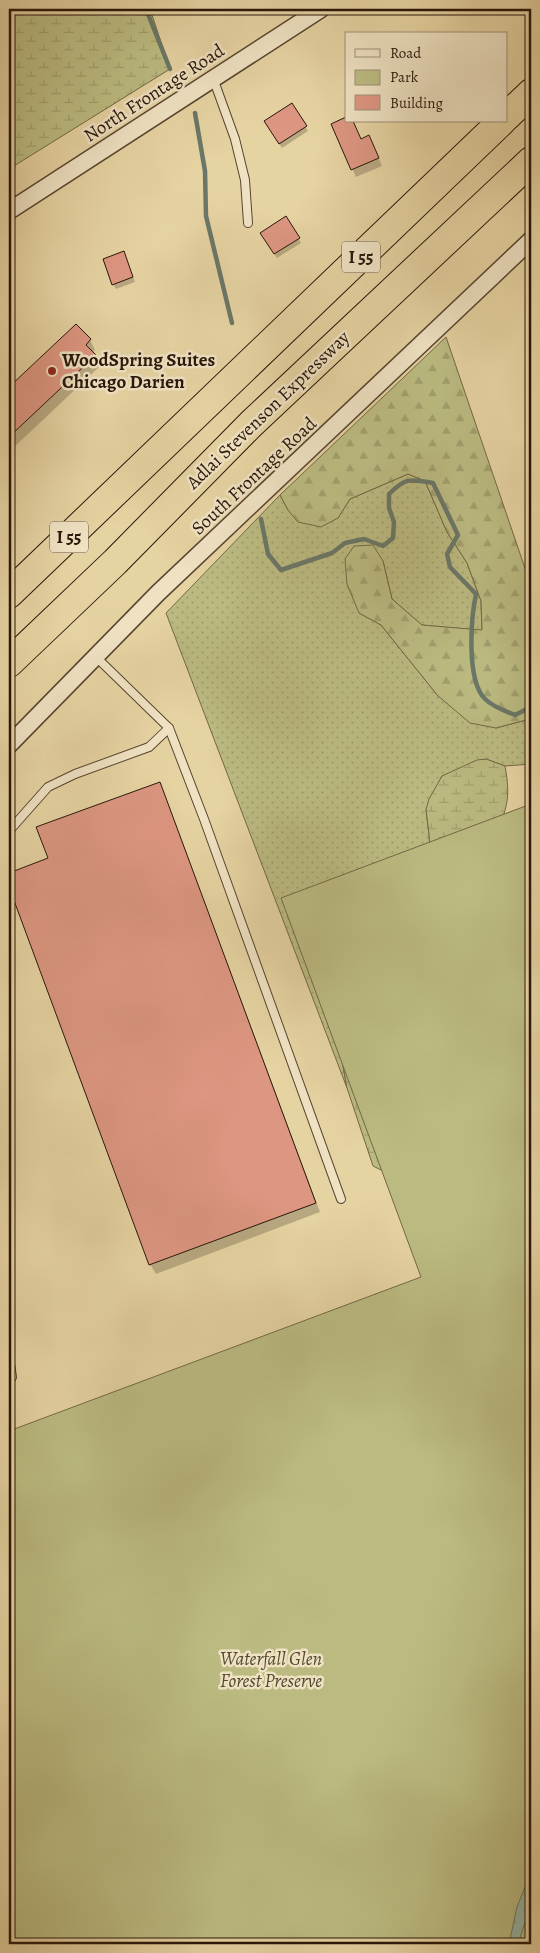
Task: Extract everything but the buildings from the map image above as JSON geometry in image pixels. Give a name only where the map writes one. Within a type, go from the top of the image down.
[{"type":"highway","points":[[508,115],[531,93]]},
{"type":"highway","name":"I 55","points":[[9,594],[501,122]]},
{"type":"highway","name":"Adlai Stevenson Expressway","points":[[9,664],[115,562],[251,424],[531,161]]},
{"type":"highway","points":[[9,578],[129,480]]},
{"type":"highway","points":[[9,678],[115,562]]},
{"type":"street","name":"North Frontage Road","points":[[9,210],[321,9]]},
{"type":"street","name":"South Frontage Road","points":[[9,745],[158,593],[531,240]]},
{"type":"lane","points":[[213,78],[235,138],[245,180],[248,223]]},
{"type":"lane","points":[[95,656],[169,728],[204,819],[341,1199]]},
{"type":"lane","points":[[9,831],[48,786],[149,747],[169,728]]},
{"type":"lane","points":[[9,1357],[12,1377],[9,1379]]},
{"type":"green space","points":[[9,9],[150,9],[170,69],[9,169]]},
{"type":"green space","points":[[446,337],[529,580],[531,580],[531,736],[526,720],[496,728],[470,723],[438,696],[381,625],[359,613],[347,584],[345,559],[354,546],[373,545],[383,561],[392,599],[422,625],[482,630],[481,601],[467,563],[447,532],[425,481],[408,474],[350,499],[338,518],[321,527],[298,522],[288,510],[280,495]]},
{"type":"green space","points":[[408,474],[425,481],[447,532],[467,563],[481,601],[482,631],[422,625],[392,599],[383,561],[359,613],[381,625],[438,696],[496,728],[526,720],[531,736],[531,764],[505,766],[486,759],[442,776],[426,810],[431,866],[341,1055],[347,1088],[166,613],[280,495],[288,510],[338,518],[350,499]]},
{"type":"green space","points":[[486,759],[505,766],[508,787],[507,803],[395,1177],[373,1166],[347,1088],[341,1055],[431,866],[426,810],[429,799],[442,776],[477,760]]},
{"type":"green space","name":"Waterfall Glen Forest Preserve","points":[[531,804],[531,1944],[9,1944],[9,1431],[421,1277],[281,898]]},
{"type":"water","points":[[531,1872],[531,1904],[518,1944],[509,1944],[517,1907]]},
{"type":"waterway","points":[[146,9],[170,69]]},
{"type":"waterway","points":[[195,113],[205,171],[206,216],[232,323]]},
{"type":"waterway","points":[[261,519],[268,554],[281,570],[332,553],[345,543],[364,539],[383,546],[393,538],[394,522],[389,508],[389,494],[404,482],[413,480],[433,483],[458,535],[447,554],[450,567],[476,594],[472,633],[472,664],[479,690],[485,699],[492,704],[515,715],[531,707]]},
{"type":"place","name":"WoodSpring Suites Chicago Darien","points":[[52,371]]}]
